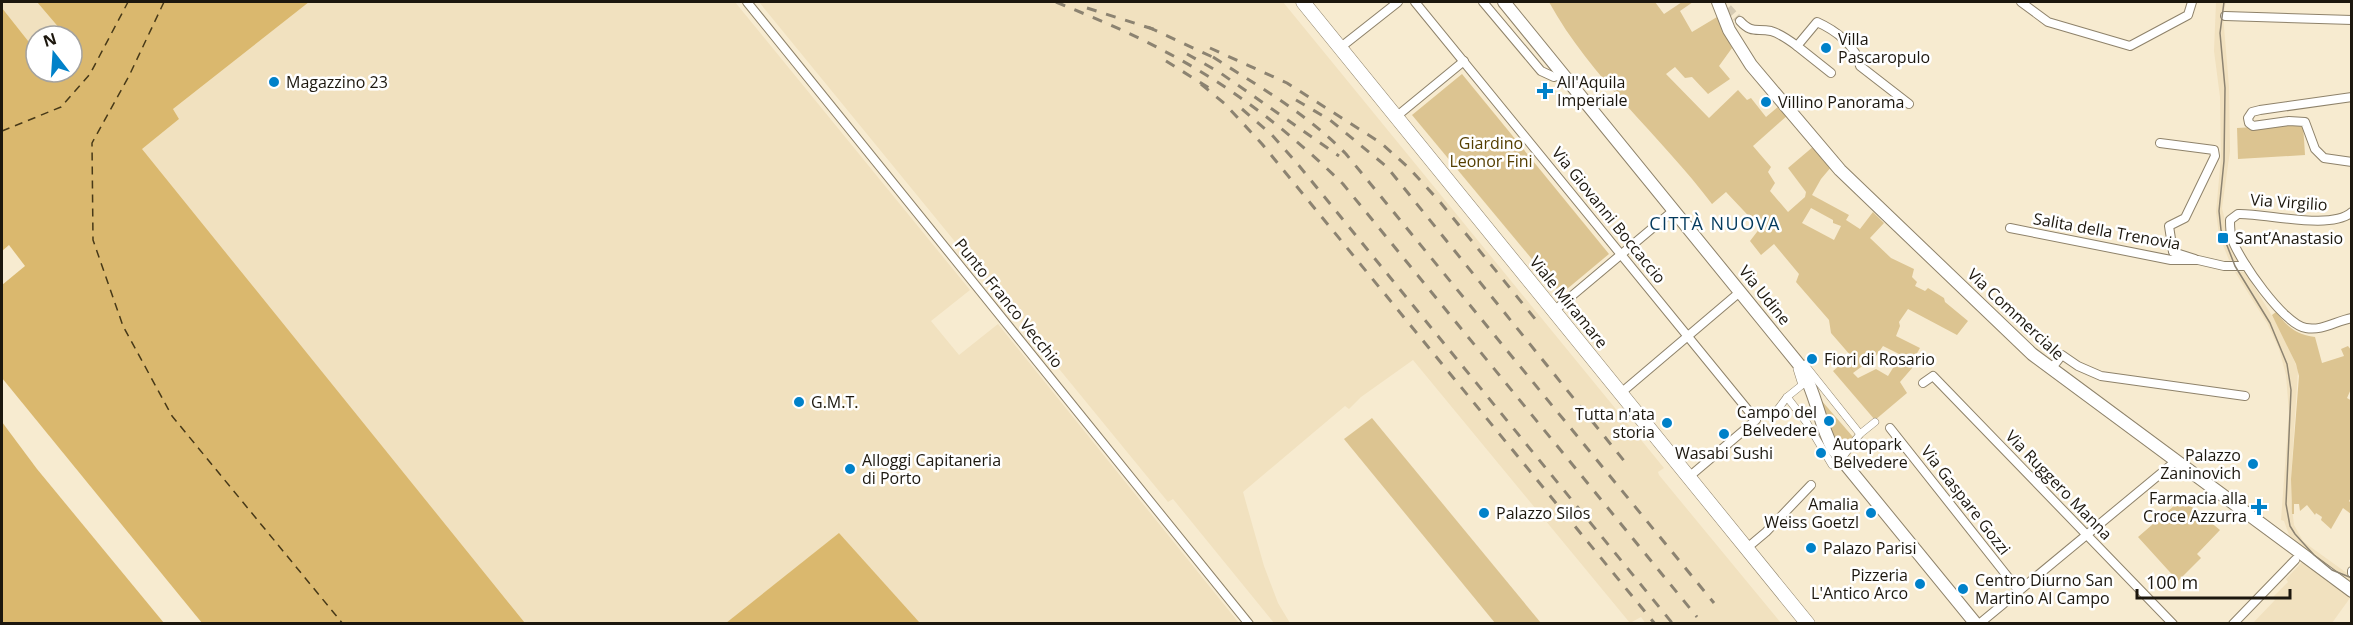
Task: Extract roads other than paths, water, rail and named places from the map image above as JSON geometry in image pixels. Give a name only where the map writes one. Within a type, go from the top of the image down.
[{"type":"main road","name":"Viale Miramare","points":[[1303,2],[1622,392],[1808,624]]},
{"type":"main road","name":"Via Udine","points":[[1504,2],[1741,291],[1807,377],[1833,449],[1978,624]]},
{"type":"main road","name":"Via Commerciale","points":[[1722,6],[1738,46],[1750,65],[1840,170],[2032,354],[2177,460],[2298,557],[2352,591]]},
{"type":"street","name":"Punto Franco Vecchio","points":[[747,2],[1249,624]]},
{"type":"street","points":[[1341,47],[1398,2]]},
{"type":"street","name":"Via Giovanni Boccaccio","points":[[1415,2],[1756,420],[1690,476]]},
{"type":"street","points":[[1483,2],[1541,71],[1554,76],[1564,74]]},
{"type":"street","points":[[2023,3],[2048,22],[2130,46],[2188,15],[2192,2]]},
{"type":"street","points":[[2226,16],[2352,20]]},
{"type":"street","points":[[1740,21],[1747,28],[1780,35],[1831,73]]},
{"type":"street","points":[[1797,46],[1817,22],[1826,26],[1846,42],[1858,56],[1860,66],[1909,104]]},
{"type":"street","points":[[1397,116],[1464,61]]},
{"type":"street","points":[[2352,97],[2260,110],[2252,112],[2248,118],[2249,123],[2253,126],[2289,121],[2304,122],[2315,149],[2324,158],[2352,162]]},
{"type":"street","name":"Salita della Trenovia","points":[[2160,144],[2214,150],[2215,156],[2190,211],[2181,221],[2169,226],[2173,252],[2224,266],[2246,266]]},
{"type":"street","points":[[1555,310],[1674,210]]},
{"type":"street","name":"Via Virgilio","points":[[2352,212],[2345,218],[2327,221],[2242,214],[2233,216],[2230,220],[2231,238],[2246,266],[2277,306],[2301,327],[2318,328],[2352,318]]},
{"type":"street","name":"Salita della Trenovia","points":[[2010,228],[2171,260],[2198,260]]},
{"type":"street","points":[[1622,392],[1741,291]]},
{"type":"street","points":[[2051,369],[2062,355],[2078,366],[2101,376],[2245,396]]},
{"type":"street","points":[[1809,362],[1805,365],[1860,434]]},
{"type":"street","points":[[1778,409],[1802,385],[1797,369]]},
{"type":"street","name":"Via Ruggero Manna","points":[[1923,383],[1933,376],[2173,624]]},
{"type":"street","points":[[1787,398],[1807,423],[1832,463]]},
{"type":"street","points":[[1845,454],[1860,434],[1875,422]]},
{"type":"street","name":"Via Gaspare Gozzi","points":[[1890,428],[2019,591]]},
{"type":"street","points":[[1978,624],[2177,460]]},
{"type":"street","points":[[1747,548],[1766,532],[1811,485]]},
{"type":"street","points":[[2233,624],[2298,557]]},
{"type":"tunnel","points":[[1728,8],[1740,21]]},
{"type":"tram line","points":[[2224,2],[2220,33],[2225,88],[2224,161],[2219,211],[2221,230],[2235,266],[2270,323],[2287,364],[2291,390],[2286,504],[2290,526],[2314,555],[2332,570],[2352,578]]},
{"type":"railway","points":[[1056,2],[1137,37],[1188,64],[1236,94],[1302,146],[1343,184],[1697,617]]},
{"type":"railway","points":[[1087,8],[1156,30]]},
{"type":"railway","points":[[1148,27],[1219,60]]},
{"type":"railway","points":[[1210,48],[1287,83],[1381,143],[1409,168],[1440,202],[1540,325]]},
{"type":"railway","points":[[1187,54],[1219,72],[1339,156]]},
{"type":"railway","points":[[1213,57],[1299,113],[1346,154],[1714,603]]},
{"type":"railway","points":[[1166,61],[1209,88]]},
{"type":"railway","points":[[1201,84],[1225,104],[1262,144],[1655,624]]},
{"type":"railway","points":[[1296,100],[1330,120],[1387,167],[1625,462]]},
{"type":"railway","points":[[1242,109],[1272,135],[1296,162],[1673,624]]},
{"type":"place","name":"Villa Pascaropulo","points":[[1826,48]]},
{"type":"place","name":"Magazzino 23","points":[[274,82]]},
{"type":"place","name":"All'Aquila Imperiale","points":[[1545,91]]},
{"type":"place","name":"Villino Panorama","points":[[1766,102]]},
{"type":"place","name":"Sant’Anastasio","points":[[2223,238]]},
{"type":"place","name":"Fiori di Rosario","points":[[1812,359]]},
{"type":"place","name":"G.M.T.","points":[[799,402]]},
{"type":"place","name":"Campo del Belvedere","points":[[1829,421]]},
{"type":"place","name":"Tutta n'ata storia","points":[[1667,423]]},
{"type":"place","name":"Wasabi Sushi","points":[[1724,434]]},
{"type":"place","name":"Autopark Belvedere","points":[[1821,453]]},
{"type":"place","name":"Palazzo Zaninovich","points":[[2253,464]]},
{"type":"place","name":"Alloggi Capitaneria di Porto","points":[[850,469]]},
{"type":"place","name":"Farmacia alla Croce Azzurra","points":[[2259,507]]},
{"type":"place","name":"Palazzo Silos","points":[[1484,513]]},
{"type":"place","name":"Amalia Weiss Goetzl","points":[[1871,513]]},
{"type":"place","name":"Palazo Parisi","points":[[1811,548]]},
{"type":"place","name":"Pizzeria L'Antico Arco","points":[[1920,584]]},
{"type":"place","name":"Centro Diurno San Martino Al Campo","points":[[1963,589]]},
{"type":"district","name":"CITTÀ NUOVA","points":[[1715,223]]},
{"type":"park label","name":"Giardino Leonor Fini","points":[[1491,152]]}]
